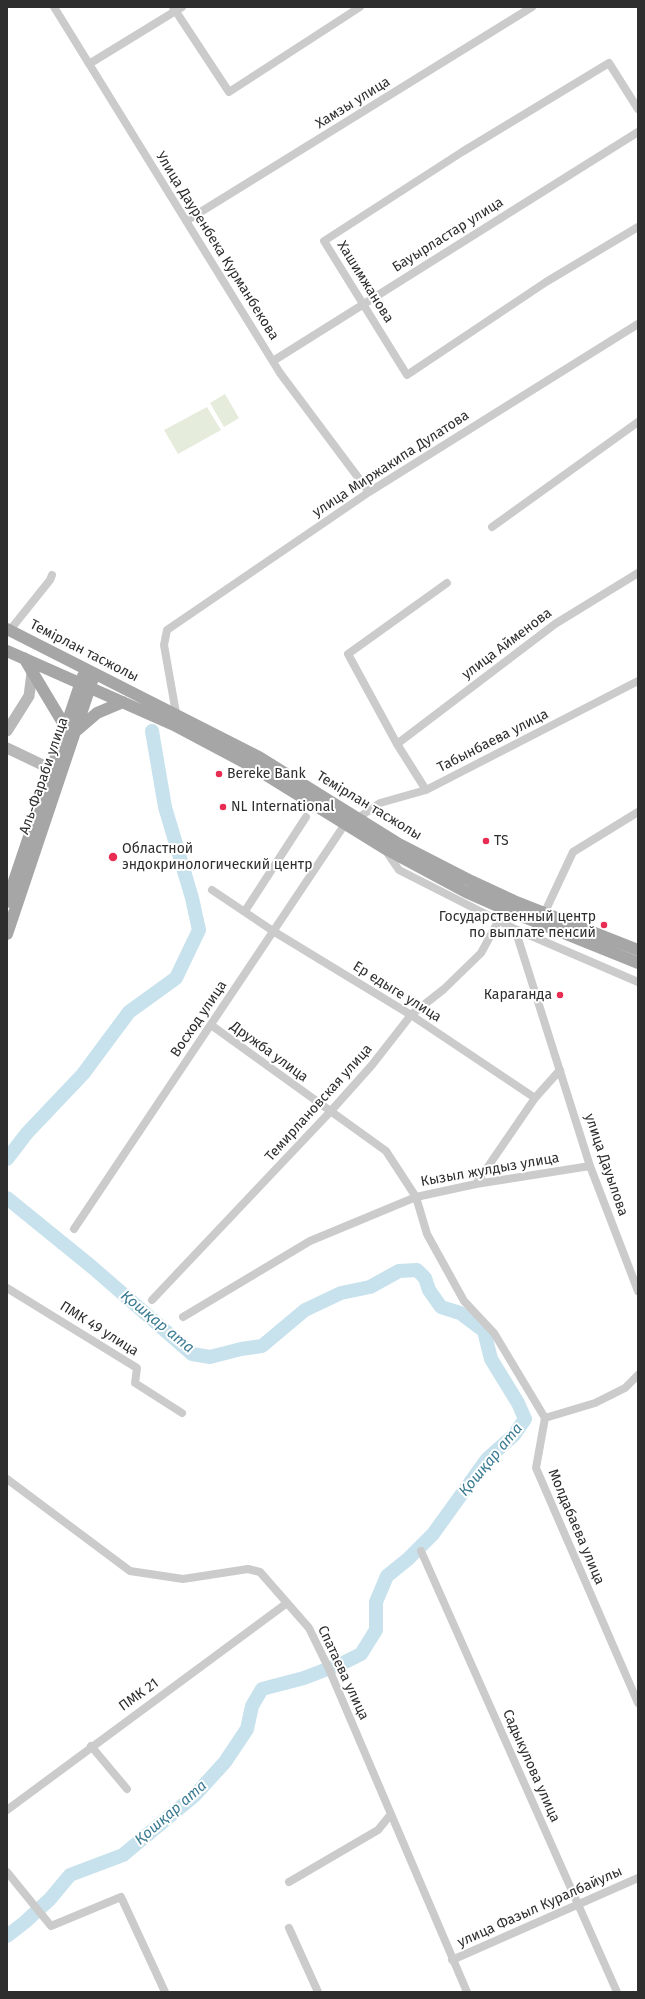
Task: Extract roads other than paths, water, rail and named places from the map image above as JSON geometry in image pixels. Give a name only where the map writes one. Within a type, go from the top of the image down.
[{"type":"main road","name":"Темірлан тасжолы","points":[[8,630],[90,672],[176,713],[259,757],[399,844],[542,918],[638,963]]},
{"type":"main road","name":"Темірлан тасжолы","points":[[7,651],[174,725],[253,767],[384,848],[466,892],[638,950]]},
{"type":"main road","points":[[24,658],[32,673],[71,729],[98,713],[123,702]]},
{"type":"main road","name":"Аль-Фараби улица","points":[[7,934],[84,685],[90,672]]},
{"type":"main road","points":[[7,731],[28,696],[32,673]]},
{"type":"main road","name":"Аль-Фараби улица","points":[[7,902],[51,769],[71,729]]},
{"type":"main road","points":[[7,748],[51,769]]},
{"type":"street","name":"Улица Дауренбека Курманбекова","points":[[54,7],[273,361],[369,492]]},
{"type":"street","points":[[89,64],[177,8],[229,92],[360,7]]},
{"type":"street","name":"Хамзы улица","points":[[186,222],[532,7]]},
{"type":"street","name":"Хашимжанова","points":[[638,109],[609,63],[462,152],[324,241],[407,375],[546,282],[638,227]]},
{"type":"street","name":"Бауырластар улица","points":[[273,361],[638,132]]},
{"type":"street","name":"улица Миржакипа Дулатова","points":[[176,713],[164,645],[164,636],[167,630],[369,492],[638,324]]},
{"type":"street","points":[[492,527],[638,422]]},
{"type":"street","name":"улица Айменова","points":[[397,744],[555,624],[638,573]]},
{"type":"street","points":[[8,630],[50,580],[52,575]]},
{"type":"street","points":[[426,790],[397,744],[348,654],[447,583]]},
{"type":"street","name":"Табынбаева улица","points":[[358,818],[380,803],[426,790],[638,681]]},
{"type":"street","points":[[542,918],[573,852],[638,812]]},
{"type":"street","points":[[245,911],[306,817]]},
{"type":"street","name":"Восход улица","points":[[74,1229],[345,824]]},
{"type":"street","points":[[384,848],[399,870],[516,929],[638,982]]},
{"type":"street","name":"Ер едыге улица","points":[[212,890],[245,911],[272,931],[412,1015],[535,1098]]},
{"type":"street","name":"Темирлановская улица","points":[[152,1300],[330,1112],[372,1065],[412,1015],[444,989],[481,953],[499,920]]},
{"type":"street","name":"улица Дауылова","points":[[516,929],[590,1166],[638,1291]]},
{"type":"street","name":"Дружба улица","points":[[211,1025],[386,1151],[416,1197]]},
{"type":"street","points":[[476,1184],[535,1098],[560,1070]]},
{"type":"street","name":"Кызыл жулдыз улица","points":[[183,1317],[310,1241],[416,1197],[476,1184],[590,1166]]},
{"type":"street","points":[[416,1197],[427,1234],[464,1301],[494,1333],[545,1418],[595,1403],[625,1388],[638,1375]]},
{"type":"street","name":"ПМК 49 улица","points":[[7,1288],[136,1368],[135,1383],[182,1413]]},
{"type":"street","name":"Молдабаева улица","points":[[545,1418],[536,1468],[638,1703]]},
{"type":"street","name":"Спатаева улица","points":[[7,1479],[130,1571],[183,1579],[248,1569],[260,1572],[309,1628],[330,1669],[452,1960],[467,1992]]},
{"type":"street","name":"Садыкулова улица","points":[[421,1551],[618,1992]]},
{"type":"street","name":"ПМК 21","points":[[7,1810],[91,1746],[287,1603]]},
{"type":"street","points":[[91,1746],[127,1789]]},
{"type":"street","points":[[288,1882],[378,1830],[391,1814]]},
{"type":"street","points":[[7,1872],[51,1926],[122,1897],[165,1992]]},
{"type":"street","name":"улица Фазыл Куралбайулы","points":[[452,1960],[638,1878]]},
{"type":"street","points":[[289,1928],[318,1992]]},
{"type":"waterway","name":"Қошқар ата","points":[[7,1159],[27,1133],[83,1074],[129,1012],[176,978],[199,930],[192,898],[165,807],[152,731]]},
{"type":"waterway","name":"Қошқар ата","points":[[7,1198],[92,1267],[192,1354],[210,1357],[241,1349],[262,1346],[305,1310],[341,1293],[370,1287],[399,1271],[417,1270],[425,1278],[429,1290],[441,1307],[460,1313],[484,1331],[491,1359],[518,1403],[525,1419],[514,1435],[487,1459],[433,1534],[408,1559],[387,1576],[376,1602],[376,1630],[361,1654],[343,1663],[304,1678],[262,1689],[252,1706],[247,1729],[225,1762],[195,1795],[123,1855],[70,1875],[50,1899],[7,1936]]},
{"type":"place","name":"Bereke Bank","points":[[219,774]]},
{"type":"place","name":"NL International","points":[[223,807]]},
{"type":"place","name":"TS","points":[[486,841]]},
{"type":"place","name":"Областной эндокринологический центр","points":[[113,857]]},
{"type":"place","name":"Государственный центр по выплате пенсий","points":[[604,925]]},
{"type":"place","name":"Караганда","points":[[560,995]]}]
